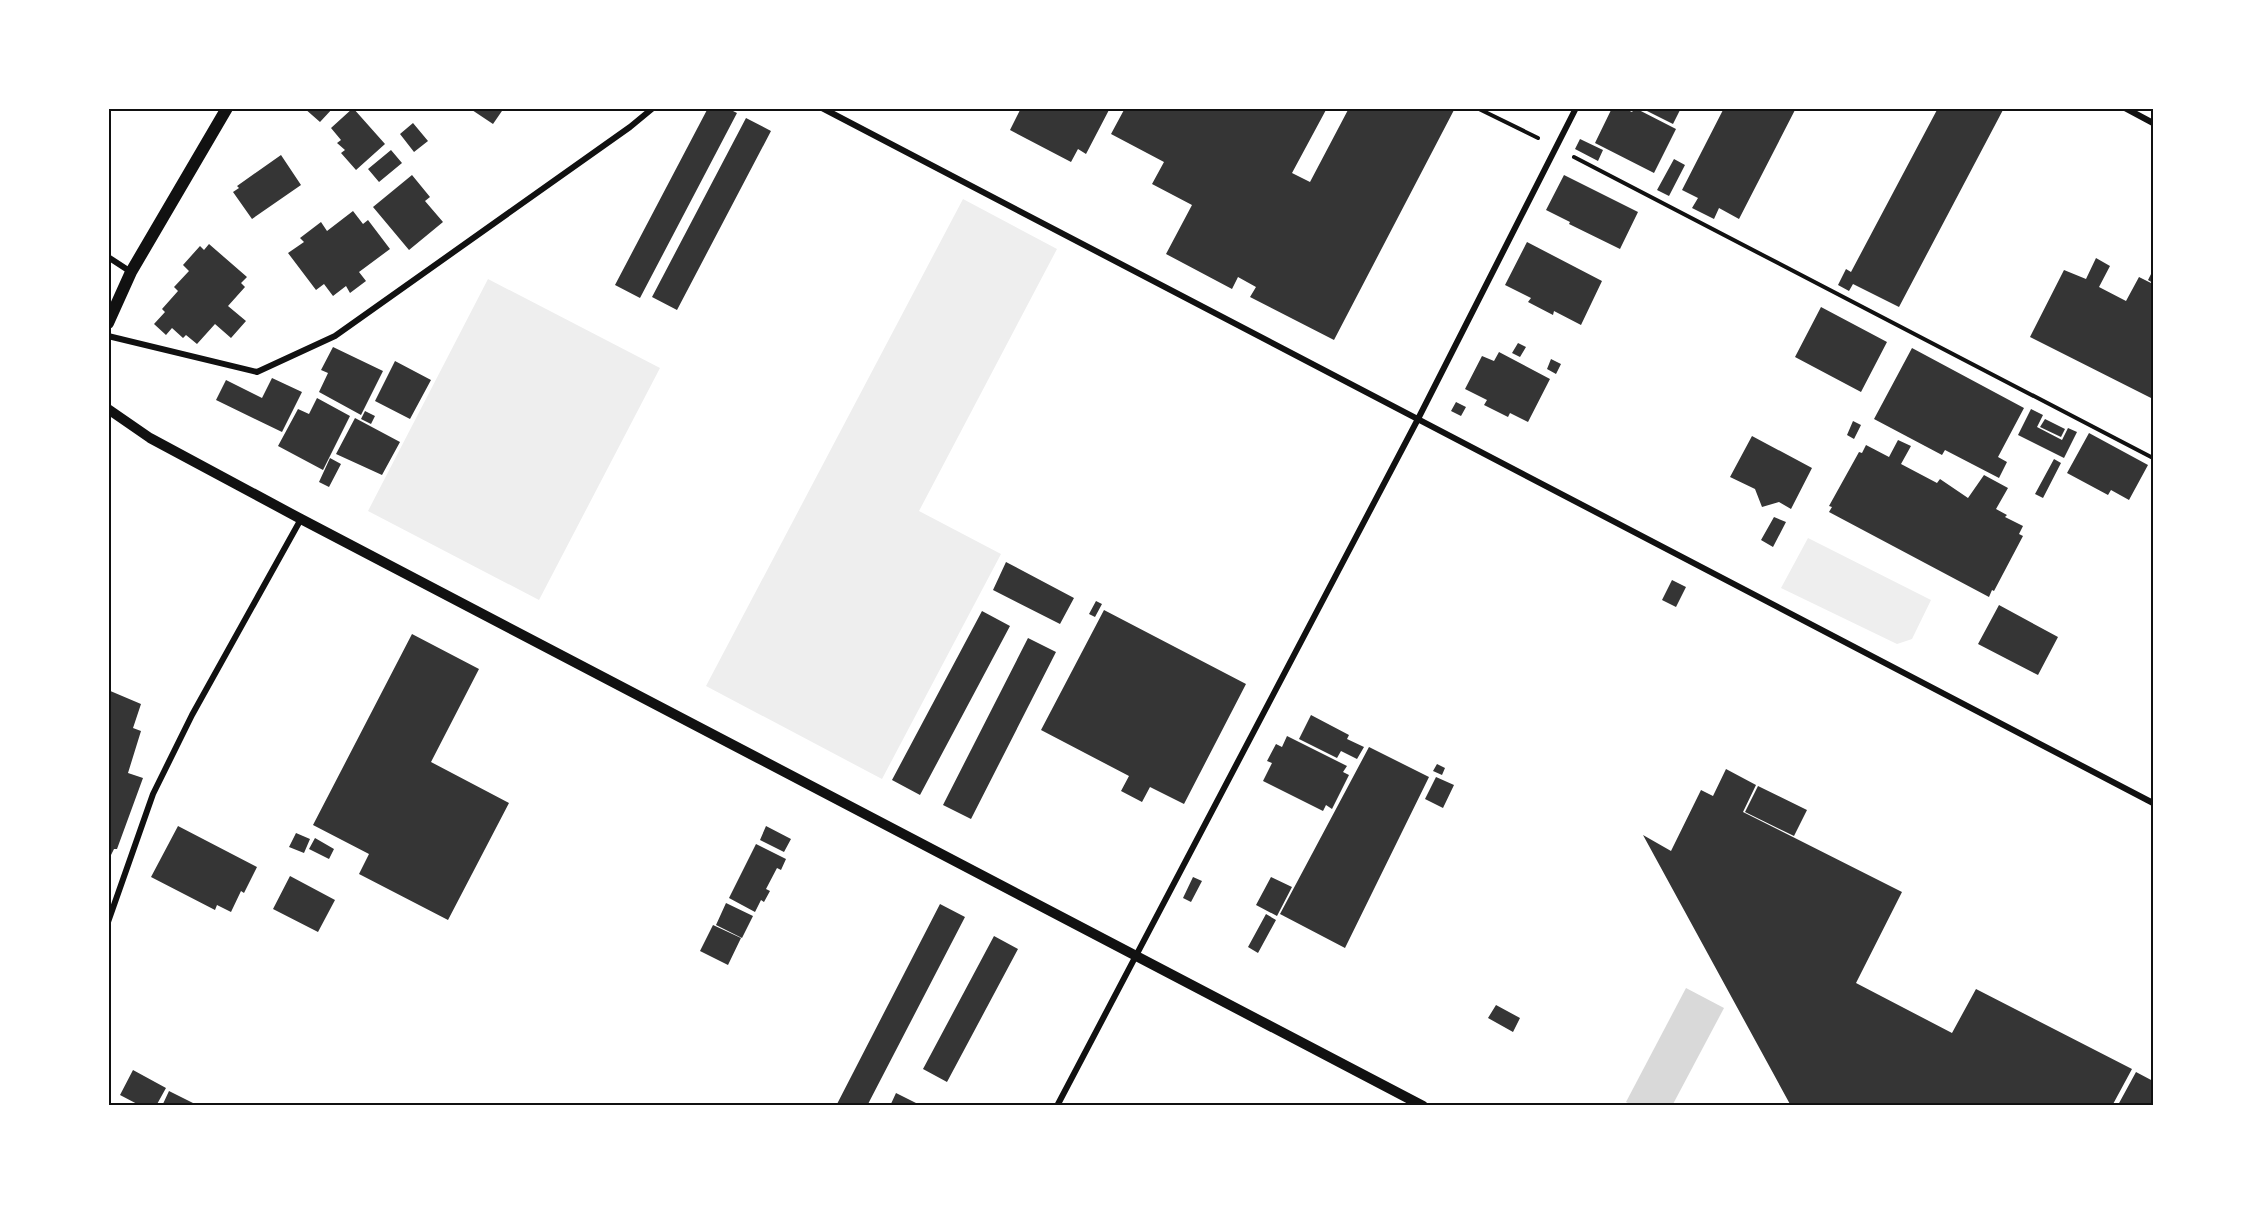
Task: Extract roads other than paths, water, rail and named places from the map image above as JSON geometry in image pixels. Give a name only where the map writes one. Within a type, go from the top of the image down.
[{"type":"main road","points":[[108,323],[131,272],[227,108]]},
{"type":"street","points":[[108,336],[258,372],[335,336],[630,127],[653,108]]},
{"type":"street","points":[[822,108],[2153,803]]},
{"type":"street","points":[[1057,1106],[1418,419],[1576,108]]},
{"type":"street","points":[[2125,108],[2153,123]]},
{"type":"street","points":[[108,257],[131,272]]},
{"type":"street","points":[[108,409],[150,438],[301,519],[1423,1106]]},
{"type":"street","points":[[108,922],[110,908],[153,794],[192,714],[301,519]]}]
